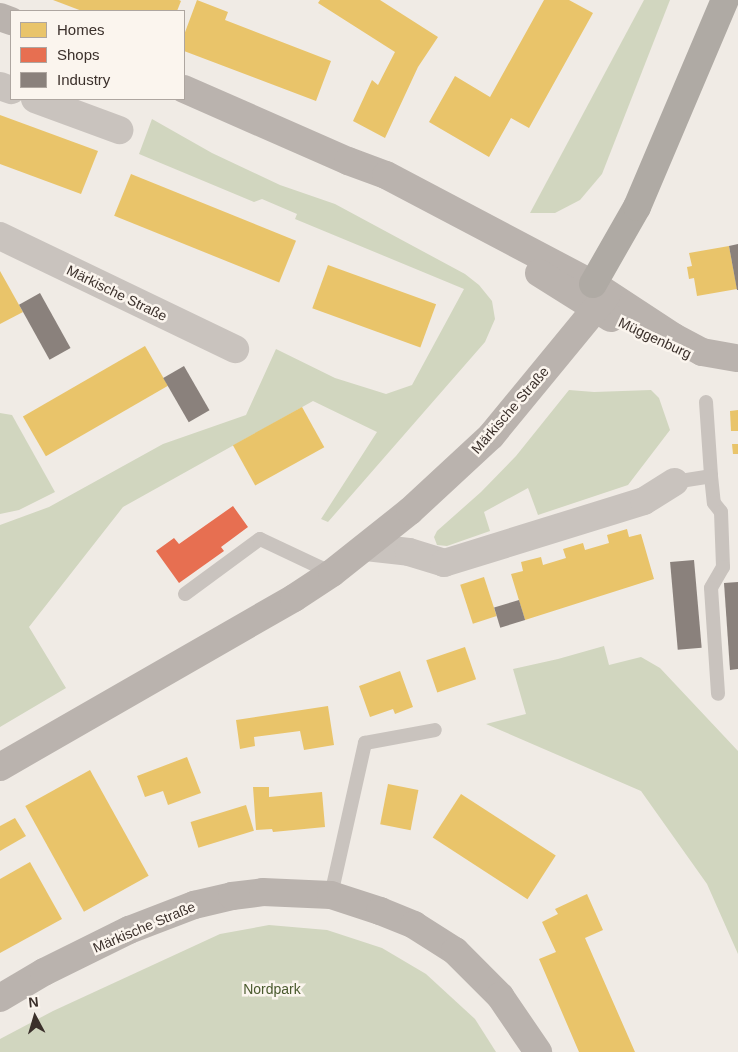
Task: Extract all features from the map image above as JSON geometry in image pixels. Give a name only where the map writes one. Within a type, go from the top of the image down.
[{"type":"highway","points":[[594,297],[642,232],[695,98],[707,46],[725,0]]},
{"type":"main road","points":[[185,89],[348,161],[386,174],[594,297]]},
{"type":"main road","name":"Müggenburg","points":[[594,297],[702,352],[737,358]]},
{"type":"main road","name":"Märkische Straße","points":[[0,766],[294,598],[332,573],[366,546],[403,505],[480,428],[534,363],[594,297]]},
{"type":"main road","name":"Märkische Straße","points":[[0,998],[44,972],[129,930],[194,904],[263,892],[331,896],[380,911],[414,925],[455,951],[500,996],[538,1052]]},
{"type":"street","points":[[38,100],[119,130]]},
{"type":"street","name":"Märkische Straße","points":[[0,236],[235,349]]},
{"type":"street","points":[[366,546],[409,552],[444,564],[644,501],[674,482]]},
{"type":"lane","points":[[706,402],[714,503],[721,512],[723,567],[711,588],[718,694]]},
{"type":"lane","points":[[674,482],[711,476]]},
{"type":"lane","points":[[185,594],[260,539],[332,573]]},
{"type":"lane","points":[[331,896],[365,743],[435,730]]},
{"type":"green space","points":[[644,0],[670,0],[602,174],[580,200],[555,213],[530,213]]},
{"type":"green space","points":[[152,119],[212,153],[280,185],[335,204],[465,274],[479,285],[492,301],[495,319],[485,342],[328,522],[321,519],[377,432],[313,401],[123,507],[29,627],[66,688],[0,727],[0,525],[49,507],[163,444],[246,415],[276,349],[335,378],[386,394],[412,385],[464,289],[295,219],[297,214],[262,199],[254,202],[139,154]]},
{"type":"green space","points":[[569,390],[594,392],[651,390],[659,398],[670,430],[628,485],[538,515],[528,488],[484,512],[490,531],[447,546],[437,545],[434,537],[437,531],[481,492],[516,456]]},
{"type":"green space","points":[[0,413],[12,415],[55,492],[19,510],[0,514]]},
{"type":"green space","points":[[604,646],[609,665],[641,657],[660,668],[738,751],[738,954],[707,884],[641,791],[486,724],[526,714],[513,669]]},
{"type":"green space","name":"Nordpark","points":[[269,925],[327,930],[382,948],[426,974],[475,1019],[496,1052],[0,1052],[0,1039],[53,1011],[220,934]]},
{"type":"building: Homes","points":[[53,0],[181,1],[177,10],[79,10]]},
{"type":"building: Homes","points":[[197,0],[228,12],[225,20],[331,61],[316,101],[185,51],[185,32]]},
{"type":"building: Homes","points":[[320,0],[380,0],[438,37],[418,67],[385,138],[353,121],[372,80],[378,85],[395,52],[318,3]]},
{"type":"building: Homes","points":[[544,0],[569,0],[593,13],[529,128],[511,118],[489,157],[429,122],[455,76],[490,97]]},
{"type":"building: Homes","points":[[0,115],[98,151],[81,194],[0,164]]},
{"type":"building: Homes","points":[[131,174],[296,241],[279,282],[114,216]]},
{"type":"building: Homes","points":[[729,246],[737,289],[697,296],[694,278],[689,279],[687,267],[692,266],[689,253]]},
{"type":"building: Homes","points":[[328,265],[436,304],[420,348],[312,308]]},
{"type":"building: Homes","points":[[0,271],[23,312],[0,324]]},
{"type":"building: Homes","points":[[145,346],[168,386],[46,456],[23,416]]},
{"type":"building: Homes","points":[[302,407],[324,447],[255,486],[233,445]]},
{"type":"building: Homes","points":[[738,410],[738,431],[731,431],[730,411]]},
{"type":"building: Homes","points":[[732,444],[738,444],[738,454],[733,454]]},
{"type":"building: Homes","points":[[627,529],[629,537],[641,534],[654,579],[525,620],[511,574],[523,571],[521,562],[541,557],[543,565],[566,558],[563,549],[583,543],[585,550],[609,543],[607,535]]},
{"type":"building: Homes","points":[[484,577],[497,616],[473,624],[460,585]]},
{"type":"building: Homes","points":[[465,647],[476,679],[437,692],[426,660]]},
{"type":"building: Homes","points":[[400,671],[413,707],[395,714],[393,709],[370,717],[359,686]]},
{"type":"building: Homes","points":[[328,706],[334,745],[304,750],[300,731],[254,737],[255,746],[240,749],[236,720]]},
{"type":"building: Homes","points":[[187,757],[201,793],[168,805],[163,791],[145,797],[137,776]]},
{"type":"building: Homes","points":[[90,770],[149,876],[84,912],[25,806]]},
{"type":"building: Homes","points":[[388,784],[418,790],[411,830],[380,824]]},
{"type":"building: Homes","points":[[253,787],[269,787],[269,797],[322,792],[325,827],[273,832],[272,829],[256,830]]},
{"type":"building: Homes","points":[[461,794],[556,856],[527,899],[433,838]]},
{"type":"building: Homes","points":[[246,805],[254,831],[198,848],[191,822]]},
{"type":"building: Homes","points":[[15,818],[26,836],[0,851],[0,826]]},
{"type":"building: Homes","points":[[30,862],[62,919],[0,953],[0,879]]},
{"type":"building: Homes","points":[[587,894],[603,930],[585,938],[635,1052],[579,1052],[539,959],[556,952],[542,922],[558,914],[555,909]]},
{"type":"building: Shops","points":[[233,506],[248,527],[221,547],[224,551],[179,583],[156,551],[174,538],[179,544]]},
{"type":"building: Industry","points":[[738,244],[738,290],[737,290],[729,246]]},
{"type":"building: Industry","points":[[40,293],[71,348],[50,360],[19,305]]},
{"type":"building: Industry","points":[[184,366],[210,410],[189,422],[163,378]]},
{"type":"building: Industry","points":[[694,560],[702,648],[678,650],[670,562]]},
{"type":"building: Industry","points":[[738,582],[738,669],[730,670],[724,583]]},
{"type":"building: Industry","points":[[519,600],[525,620],[500,628],[494,608]]}]
